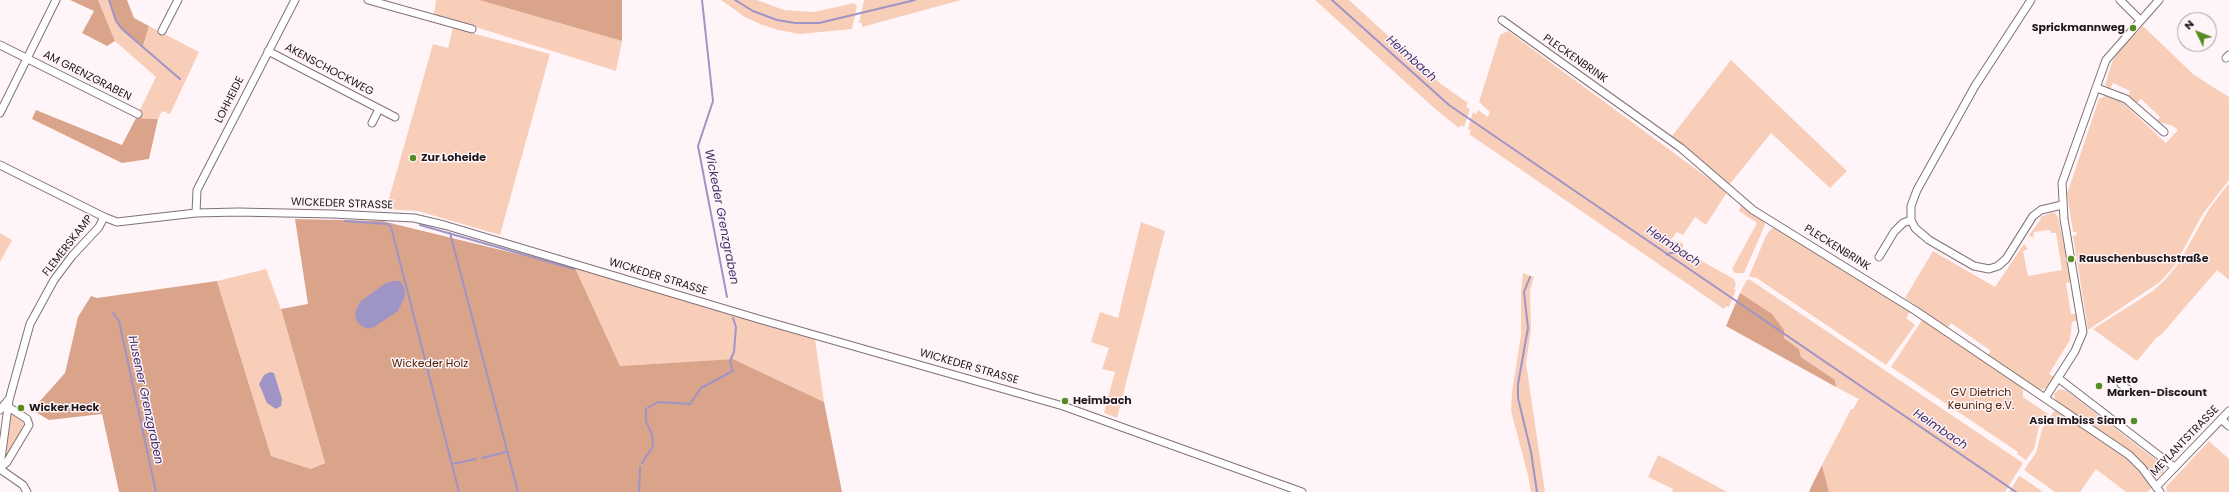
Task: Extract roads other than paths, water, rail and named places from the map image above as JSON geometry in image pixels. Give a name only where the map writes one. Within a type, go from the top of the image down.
[{"type":"street","name":"AM GRENZGRABEN","points":[[0,113],[56,0]]},
{"type":"street","points":[[162,31],[178,0]]},
{"type":"street","name":"LOHHEIDE","points":[[196,213],[197,190],[295,0]]},
{"type":"street","points":[[368,0],[472,30]]},
{"type":"street","points":[[2031,0],[1975,86],[1917,190],[1911,206],[1911,220],[1915,228],[1929,240],[1974,266],[1989,269],[1998,266],[2006,259],[2033,216],[2041,210],[2062,205]]},
{"type":"street","points":[[2120,0],[2140,20]]},
{"type":"street","points":[[2045,398],[2076,350],[2083,331],[2062,205],[2061,188],[2064,174],[2097,88],[2106,60],[2159,0]]},
{"type":"street","name":"PLECKENBRINK","points":[[1502,20],[1681,148],[1753,210],[1916,311],[2129,455],[2142,468],[2158,489]]},
{"type":"street","name":"AM GRENZGRABEN","points":[[0,45],[138,114]]},
{"type":"street","name":"AKENSCHOCKWEG","points":[[268,51],[394,117]]},
{"type":"street","points":[[2097,88],[2126,99],[2164,132]]},
{"type":"street","name":"AKENSCHOCKWEG","points":[[372,123],[379,109]]},
{"type":"street","name":"WICKEDER STRASSE","points":[[0,165],[117,222],[196,213],[332,214],[414,218],[444,224],[762,320],[1063,406],[1302,492]]},
{"type":"street","name":"FLEMERSKAMP","points":[[0,468],[8,403],[26,337],[41,301],[64,266],[99,227],[104,217]]},
{"type":"street","points":[[1879,257],[1894,232],[1903,224],[1911,220]]},
{"type":"street","points":[[2058,378],[2174,467]]},
{"type":"street","points":[[2121,384],[2131,392]]},
{"type":"street","points":[[8,403],[27,419],[29,425],[7,462],[0,468],[23,485],[27,492]]},
{"type":"street","name":"FLEMERSKAMP","points":[[0,410],[8,403]]},
{"type":"street","name":"MEYLANTSTRASSE","points":[[2158,489],[2174,467],[2229,411]]},
{"type":"street","points":[[2221,419],[2229,426]]},
{"type":"waterway","name":"Husener Grenzgraben","points":[[109,0],[116,21],[122,29],[180,79]]},
{"type":"waterway","name":"Wickeder Grenzgraben","points":[[702,0],[713,101],[698,146],[727,297]]},
{"type":"waterway","name":"Heimbach","points":[[735,0],[753,11],[777,20],[795,23],[819,23],[915,0]]},
{"type":"waterway","name":"Heimbach","points":[[1332,0],[1449,105],[2016,492]]},
{"type":"waterway","points":[[345,221],[388,224],[391,227],[459,492]]},
{"type":"waterway","points":[[420,225],[574,269]]},
{"type":"waterway","points":[[450,233],[518,492]]},
{"type":"waterway","points":[[1667,255],[1670,253],[1683,253]]},
{"type":"waterway","points":[[1530,277],[1524,292],[1528,328],[1518,384],[1518,398],[1531,452],[1537,492]]},
{"type":"waterway","name":"Husener Grenzgraben","points":[[113,313],[119,321],[156,492]]},
{"type":"waterway","name":"Wickeder Grenzgraben","points":[[642,463],[653,446],[652,434],[646,422],[646,409],[658,402],[690,404],[701,388],[733,371],[730,361],[734,352],[736,327],[733,318]]},
{"type":"waterway","points":[[482,458],[506,452]]},
{"type":"waterway","points":[[452,464],[476,459]]},
{"type":"waterway","name":"Wickeder Grenzgraben","points":[[639,492],[640,467]]},
{"type":"place","name":"Sprickmannweg","points":[[2133,28]]},
{"type":"place","name":"Zur Loheide","points":[[413,158]]},
{"type":"place","name":"Rauschenbuschstraße","points":[[2071,259]]},
{"type":"place","name":"Netto Marken-Discount","points":[[2099,386]]},
{"type":"place","name":"Heimbach","points":[[1065,401]]},
{"type":"place","name":"Wicker Heck","points":[[21,408]]},
{"type":"place","name":"Asia Imbiss Siam","points":[[2134,421]]},
{"type":"park label","name":"Wickeder Holz","points":[[430,364]]},
{"type":"park label","name":"GV Dietrich Keuning e.V.","points":[[1981,399]]}]
